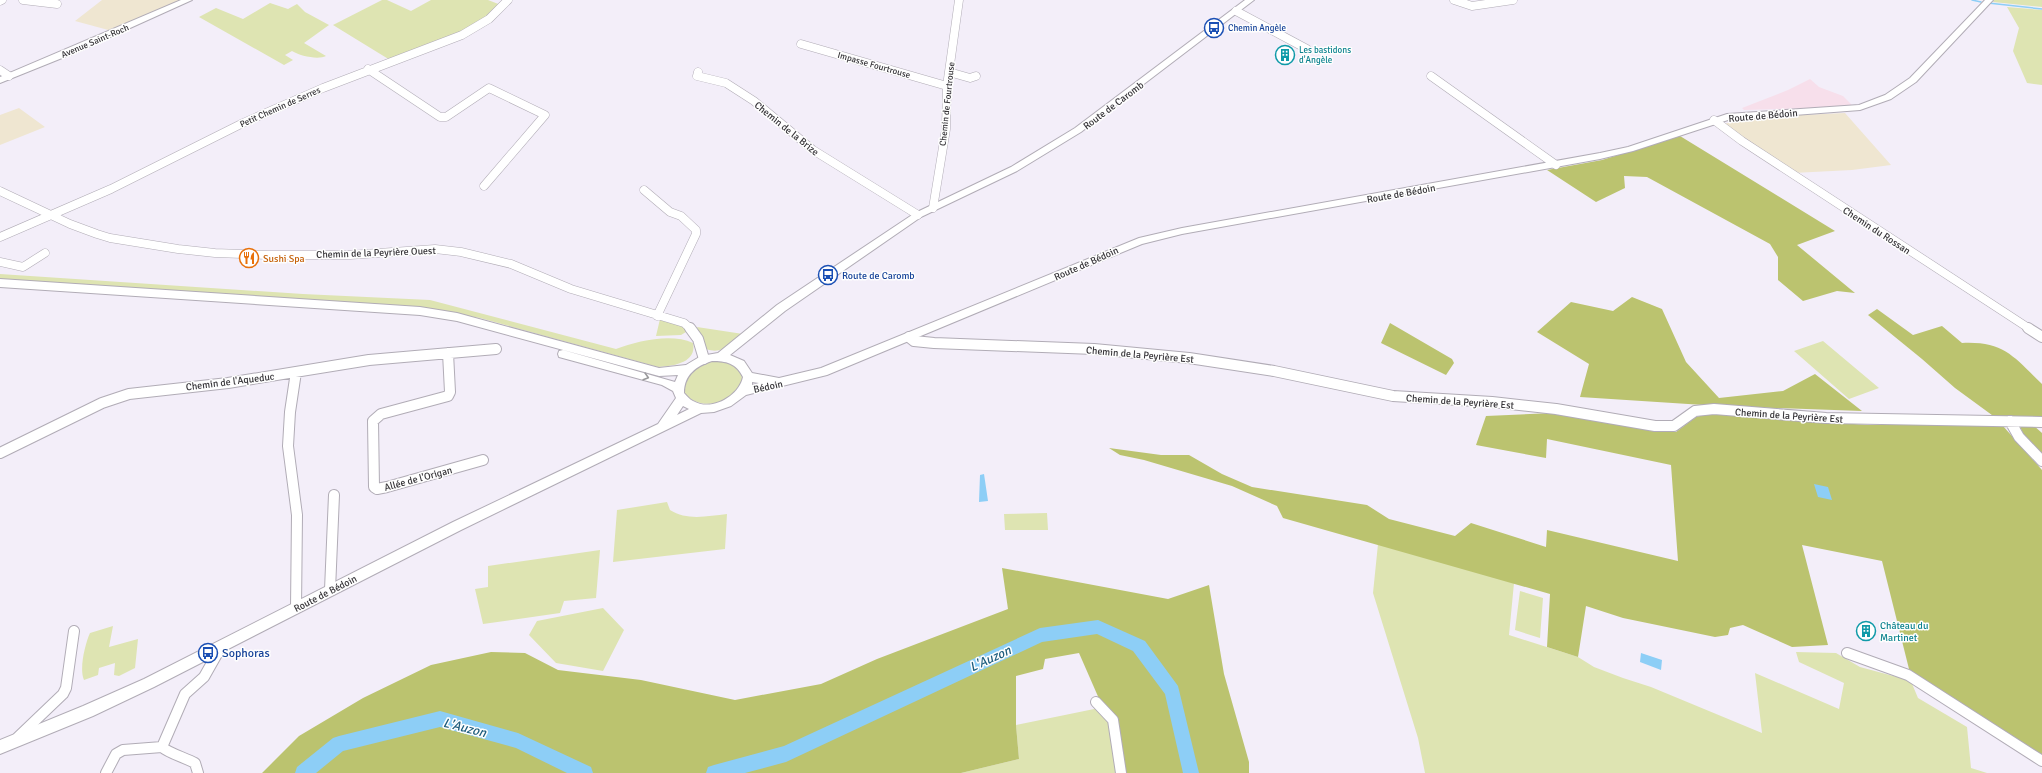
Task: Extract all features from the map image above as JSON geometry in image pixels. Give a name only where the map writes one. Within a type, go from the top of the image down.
[{"type":"main road","name":"Avenue Saint-Roch","points":[[0,80],[74,50],[188,0]]},
{"type":"main road","name":"Route de Caromb","points":[[763,323],[823,279],[918,215],[1014,169],[1078,130],[1250,0]]},
{"type":"main road","name":"Route de Bédoin","points":[[793,380],[823,372],[1139,241],[1182,231],[1556,165],[1630,149],[1714,120],[1739,115],[1842,109],[1860,106],[1888,97],[1913,80],[1948,45],[1989,0]]},
{"type":"main road","points":[[0,283],[420,311],[457,317],[659,372],[687,369]]},
{"type":"main road","points":[[0,290],[386,314],[433,320],[478,330],[665,382],[680,393],[690,405],[701,408],[721,407],[738,398],[743,391],[748,377],[745,368],[738,362],[720,357],[704,359],[687,369],[682,375],[680,393]]},
{"type":"main road","points":[[720,357],[763,323]]},
{"type":"main road","points":[[738,362],[746,343],[763,323]]},
{"type":"main road","points":[[748,377],[773,381],[793,380]]},
{"type":"main road","name":"Bédoin","points":[[743,391],[793,380]]},
{"type":"main road","name":"Route de Bédoin","points":[[648,434],[672,414],[680,393]]},
{"type":"main road","name":"Route de Bédoin","points":[[0,747],[94,708],[198,658],[533,488],[701,408]]},
{"type":"street","points":[[23,0],[57,4]]},
{"type":"street","name":"Petit Chemin de Serres","points":[[0,237],[136,177],[243,123],[368,70],[462,35],[489,19],[508,0]]},
{"type":"street","name":"Chemin de Fourtrouse","points":[[933,208],[946,129],[947,86],[960,0]]},
{"type":"street","points":[[1454,0],[1472,6],[1513,0]]},
{"type":"street","points":[[1236,11],[1307,49]]},
{"type":"street","name":"Impasse Fourtrouse","points":[[801,44],[947,86]]},
{"type":"street","points":[[0,70],[8,76]]},
{"type":"street","points":[[368,70],[440,117],[446,117],[489,88],[545,115],[484,186]]},
{"type":"street","name":"Chemin de la Brize","points":[[698,72],[697,76],[726,83],[754,101],[813,150],[918,215]]},
{"type":"street","points":[[949,72],[970,78],[976,76]]},
{"type":"street","points":[[1431,76],[1556,165]]},
{"type":"street","name":"Chemin du Rossan","points":[[1714,120],[1742,141],[2042,338]]},
{"type":"street","points":[[644,190],[670,212],[681,216],[696,230],[657,316]]},
{"type":"street","name":"Chemin de la Peyrière Ouest","points":[[0,191],[70,224],[110,238],[215,253],[350,255],[436,250],[461,252],[511,264],[571,289],[684,323],[692,329],[698,337],[704,359]]},
{"type":"street","points":[[0,262],[23,267],[45,253]]},
{"type":"street","name":"Chemin de la Peyrière Est","points":[[909,337],[914,341],[926,342],[1012,347],[1094,349],[1189,358],[1274,370],[1393,396],[1492,402],[1556,409],[1655,426],[1674,426],[1695,410],[1714,409],[1826,418],[2010,421]]},
{"type":"street","name":"Chemin de l'Aqueduc","points":[[0,453],[102,403],[129,394],[228,384],[369,360],[496,349]]},
{"type":"street","name":"Allée de l'Origan","points":[[448,353],[450,392],[448,396],[381,414],[373,421],[374,487],[377,489],[387,487],[483,460]]},
{"type":"street","points":[[296,372],[290,412],[288,446],[297,515],[296,608]]},
{"type":"street","points":[[2010,421],[2042,422]]},
{"type":"street","points":[[2010,421],[2019,437],[2042,461]]},
{"type":"street","points":[[330,590],[334,495]]},
{"type":"street","points":[[14,741],[64,694],[74,631]]},
{"type":"street","points":[[162,747],[185,694],[204,678],[217,654],[217,648]]},
{"type":"street","points":[[1847,653],[1908,675],[2042,761]]},
{"type":"street","points":[[198,658],[208,670]]},
{"type":"street","points":[[1096,702],[1113,720],[1121,773]]},
{"type":"street","points":[[106,773],[116,754],[123,750],[162,747],[166,751],[175,753],[195,763],[198,773]]},
{"type":"shaded area","points":[[102,0],[183,0],[112,31],[75,21]]},
{"type":"shaded area","points":[[1810,79],[1819,87],[1843,96],[1852,105],[1821,108],[1744,110],[1742,108],[1788,90]]},
{"type":"shaded area","points":[[19,108],[45,127],[0,145],[0,115]]},
{"type":"shaded area","points":[[1845,113],[1891,165],[1852,170],[1793,173],[1724,124],[1738,120],[1780,116]]},
{"type":"green space","points":[[382,0],[387,0],[411,11],[431,0],[488,0],[501,5],[489,15],[463,32],[390,60],[333,25]]},
{"type":"green space","points":[[1994,0],[2042,0],[2042,7],[1993,2]]},
{"type":"green space","points":[[270,3],[288,9],[297,4],[305,12],[329,25],[304,43],[326,56],[318,58],[309,57],[292,51],[285,55],[293,60],[284,65],[199,17],[216,8],[243,19]]},
{"type":"green space","points":[[2007,7],[2042,10],[2042,85],[2027,83],[2013,51],[2019,28]]},
{"type":"green space","points":[[1680,136],[1835,231],[1797,245],[1855,293],[1837,291],[1803,301],[1778,280],[1778,257],[1770,244],[1647,177],[1624,176],[1625,188],[1596,202],[1547,170],[1602,160]]},
{"type":"green space","points":[[0,274],[303,294],[430,300],[616,349],[634,343],[665,338],[684,340],[693,343],[693,350],[688,359],[683,362],[670,366],[658,367],[480,318],[420,307],[0,280]]},
{"type":"green space","points":[[1632,297],[1662,309],[1686,362],[1719,398],[1783,391],[1815,374],[1862,411],[1719,406],[1580,397],[1589,364],[1537,332],[1571,302],[1613,311]]},
{"type":"green space","points":[[1877,309],[1913,335],[1942,326],[1962,343],[1988,345],[2007,353],[2024,366],[2042,384],[2042,416],[1996,418],[1955,388],[1868,315]]},
{"type":"green space","points":[[660,319],[685,326],[686,332],[681,335],[656,336]]},
{"type":"green space","points":[[1390,323],[1452,359],[1454,363],[1446,375],[1381,343]]},
{"type":"green space","points":[[697,327],[743,334],[726,348],[717,351],[706,349]]},
{"type":"green space","points":[[1823,341],[1879,388],[1849,399],[1794,351]]},
{"type":"green space","points":[[716,361],[732,365],[740,371],[742,380],[740,386],[732,396],[722,402],[710,404],[699,402],[690,398],[684,392],[684,384],[690,374],[702,365]]},
{"type":"green space","points":[[1553,413],[1652,430],[1676,432],[1696,417],[1708,414],[1868,425],[1989,423],[2003,426],[2042,470],[2042,756],[1922,680],[1909,669],[1882,561],[1802,545],[1828,645],[1792,647],[1743,625],[1730,628],[1728,635],[1715,637],[1623,618],[1586,606],[1578,657],[1547,647],[1550,594],[1283,518],[1277,506],[1232,486],[1144,460],[1120,455],[1109,448],[1161,455],[1189,455],[1222,474],[1252,487],[1367,505],[1389,519],[1455,536],[1471,523],[1546,547],[1547,530],[1678,561],[1671,465],[1547,439],[1546,458],[1476,445],[1486,416]]},
{"type":"green space","points":[[2033,425],[2042,433],[2042,456],[2023,434],[2020,426]]},
{"type":"green space","points":[[667,502],[670,510],[683,516],[705,517],[727,514],[725,549],[613,562],[617,510]]},
{"type":"green space","points":[[1047,513],[1048,530],[1005,530],[1004,514]]},
{"type":"green space","points":[[1378,544],[1514,583],[1509,635],[1578,657],[1594,667],[1651,687],[1762,733],[1755,673],[1839,709],[1844,683],[1799,662],[1796,652],[1836,653],[1860,667],[1910,679],[1918,698],[1967,727],[1971,768],[1987,773],[1425,773],[1418,738],[1373,593]]},
{"type":"green space","points":[[600,550],[596,598],[564,601],[560,613],[483,624],[475,589],[488,587],[488,566]]},
{"type":"green space","points":[[1002,568],[1168,599],[1209,585],[1224,674],[1249,762],[1249,773],[1126,773],[1117,719],[1100,701],[1079,653],[1045,659],[1043,669],[1016,676],[1016,725],[1019,759],[961,773],[262,773],[299,736],[363,698],[431,665],[491,652],[525,653],[558,670],[641,680],[735,700],[821,684],[877,659],[1008,609]]},
{"type":"green space","points":[[1520,591],[1543,598],[1540,638],[1515,630]]},
{"type":"green space","points":[[603,608],[624,630],[603,671],[556,663],[529,635],[537,621]]},
{"type":"green space","points":[[113,626],[109,647],[138,639],[135,668],[119,676],[114,675],[115,663],[99,668],[98,675],[84,680],[82,663],[86,643],[90,633]]},
{"type":"green space","points":[[1099,708],[1110,720],[1119,773],[961,773],[1019,759],[1016,725]]},
{"type":"water","points":[[984,474],[988,501],[979,502],[980,475]]},
{"type":"water","points":[[1814,484],[1828,487],[1832,500],[1818,497]]},
{"type":"water","points":[[1641,653],[1662,660],[1661,670],[1640,662]]},
{"type":"waterway","points":[[1972,0],[1981,2]]},
{"type":"waterway","points":[[1988,3],[2042,9]]},
{"type":"waterway","name":"L'Auzon","points":[[714,773],[786,754],[1040,635],[1098,627],[1139,646],[1172,691],[1191,773]]},
{"type":"waterway","name":"L'Auzon","points":[[303,773],[339,744],[440,719],[518,741],[585,773]]},
{"type":"place","name":"Chemin Angèle","points":[[1214,28]]},
{"type":"place","name":"Les bastidons d'Angèle","points":[[1285,55]]},
{"type":"place","name":"Sushi Spa","points":[[249,258]]},
{"type":"place","name":"Route de Caromb","points":[[828,275]]},
{"type":"place","name":"Château du Martinet","points":[[1866,631]]},
{"type":"place","name":"Sophoras","points":[[208,653]]}]
